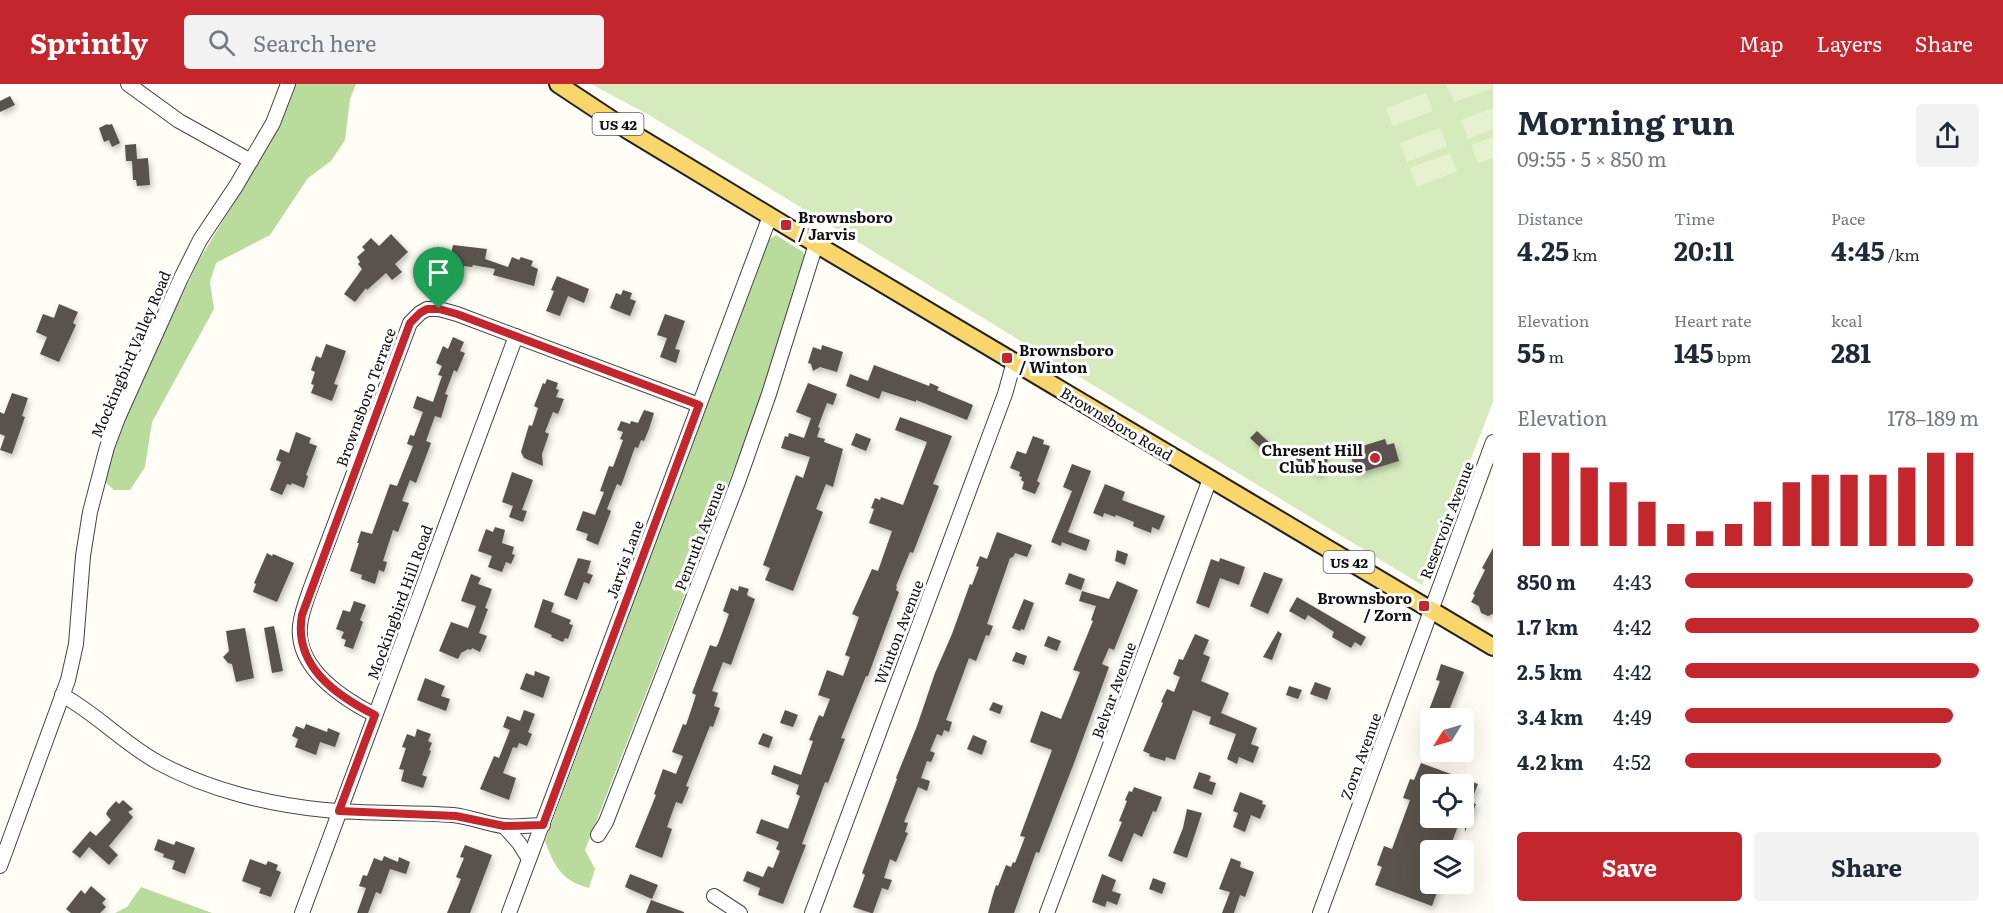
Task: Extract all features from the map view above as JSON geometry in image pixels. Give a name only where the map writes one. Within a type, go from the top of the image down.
[{"type":"main road","name":"Brownsboro Road","points":[[558,84],[629,131],[816,244],[1493,647]]},
{"type":"street","points":[[128,84],[179,121],[251,161]]},
{"type":"street","name":"Mockingbird Valley Road","points":[[0,866],[68,680],[76,644],[83,556],[90,512],[107,447],[118,417],[185,268],[211,221],[273,123],[288,84]]},
{"type":"street","name":"Jarvis Lane","points":[[509,913],[770,216]]},
{"type":"street","name":"Penruth Avenue","points":[[598,836],[606,822],[738,482],[769,394],[816,244]]},
{"type":"street","name":"Brownsboro Terrace","points":[[375,715],[361,708],[327,683],[315,671],[305,656],[300,640],[300,627],[310,590],[368,440],[398,354],[414,318],[427,309],[439,309],[699,405]]},
{"type":"street","name":"Mockingbird Hill Road","points":[[302,913],[516,336]]},
{"type":"street","name":"Winton Avenue","points":[[812,913],[1005,394],[1014,362]]},
{"type":"street","name":"Reservoir Avenue","points":[[1431,610],[1493,442]]},
{"type":"street","name":"Belvar Avenue","points":[[1047,913],[1210,479]]},
{"type":"street","name":"Zorn Avenue","points":[[1320,913],[1431,610]]},
{"type":"street","points":[[63,695],[82,706],[106,728],[158,763],[185,776],[225,789],[277,803],[339,811],[456,816],[504,826],[543,825]]},
{"type":"street","points":[[504,826],[529,859]]},
{"type":"street","points":[[714,896],[740,913]]},
{"type":"green space","points":[[295,84],[356,84],[350,99],[345,140],[331,161],[308,178],[270,235],[216,263],[210,282],[214,309],[152,422],[145,467],[130,490],[114,490],[104,481],[114,445],[198,262],[272,140]]},
{"type":"green space","points":[[591,84],[1493,84],[1493,402],[1422,585],[649,115]]},
{"type":"green space","points":[[1446,84],[1492,84],[1493,88],[1454,102]]},
{"type":"green space","points":[[1426,93],[1433,111],[1393,126],[1386,108]]},
{"type":"green space","points":[[1493,108],[1493,129],[1468,139],[1461,120]]},
{"type":"green space","points":[[1440,128],[1447,146],[1407,162],[1400,143]]},
{"type":"green space","points":[[1493,137],[1493,158],[1478,163],[1471,145]]},
{"type":"green space","points":[[1450,153],[1457,171],[1417,187],[1410,168]]},
{"type":"green space","points":[[776,235],[803,252],[807,261],[756,412],[585,850],[595,869],[589,888],[572,881],[560,871],[545,841],[768,240]]},
{"type":"green space","points":[[141,887],[212,913],[115,913],[127,907]]},
{"type":"building","points":[[10,96],[15,105],[0,112],[0,101]]},
{"type":"building","points":[[112,124],[120,143],[112,147],[109,140],[104,142],[99,128]]},
{"type":"building","points":[[136,144],[137,159],[148,158],[150,185],[137,186],[136,180],[133,180],[132,161],[126,161],[125,145]]},
{"type":"building","points":[[391,234],[408,252],[395,264],[402,272],[392,280],[386,273],[367,290],[366,288],[355,302],[344,294],[362,269],[357,257],[365,250],[362,247],[371,238],[379,246]]},
{"type":"building","points":[[453,245],[487,249],[485,259],[508,267],[512,257],[533,261],[531,266],[538,269],[534,286],[493,275],[495,269],[473,265],[472,267],[464,266],[462,282],[450,280],[454,258],[450,258]]},
{"type":"building","points":[[557,276],[589,289],[584,303],[568,296],[560,316],[546,311]]},
{"type":"building","points":[[623,290],[632,293],[630,299],[636,301],[630,316],[610,308],[616,293],[621,295]]},
{"type":"building","points":[[59,304],[78,312],[73,323],[76,325],[59,362],[40,354],[47,337],[36,332],[43,314],[54,318]]},
{"type":"building","points":[[665,314],[685,321],[675,349],[680,350],[676,363],[660,357],[667,338],[657,335]]},
{"type":"building","points":[[453,337],[464,342],[460,351],[465,353],[457,372],[454,370],[445,394],[448,395],[441,418],[435,416],[426,441],[431,443],[416,483],[410,480],[402,501],[409,503],[398,532],[393,530],[383,561],[387,562],[384,572],[379,570],[375,584],[361,579],[362,575],[350,571],[359,543],[357,543],[361,531],[372,534],[390,484],[397,486],[413,446],[407,444],[410,435],[414,436],[423,412],[413,408],[417,396],[433,402],[442,376],[438,375],[442,366],[436,363],[443,346],[448,349]]},
{"type":"building","points":[[326,344],[346,351],[334,384],[338,385],[332,401],[311,393],[315,372],[311,370],[316,356],[321,358]]},
{"type":"building","points":[[822,345],[843,352],[837,372],[820,367],[813,371],[811,364],[808,363],[813,347],[821,350]]},
{"type":"building","points":[[874,365],[929,386],[930,383],[939,387],[937,390],[973,405],[967,420],[916,400],[916,402],[882,391],[879,399],[846,386],[850,374],[868,381]]},
{"type":"building","points":[[547,379],[558,383],[556,389],[559,390],[556,397],[564,399],[558,414],[553,412],[545,432],[549,434],[542,454],[543,466],[524,458],[521,452],[529,425],[532,426],[538,408],[534,406],[543,383],[545,384]]},
{"type":"building","points":[[808,383],[837,394],[833,405],[827,403],[818,427],[820,428],[817,437],[843,449],[833,487],[826,484],[816,509],[823,512],[793,591],[765,580],[770,568],[763,565],[796,475],[803,478],[810,457],[781,448],[785,436],[788,437],[789,433],[804,438],[811,418],[796,412]]},
{"type":"building","points":[[12,393],[28,398],[22,416],[25,417],[12,454],[0,450],[5,436],[0,434],[0,412],[4,414]]},
{"type":"building","points":[[644,410],[654,413],[649,429],[644,441],[641,440],[638,448],[635,447],[621,486],[617,484],[607,509],[611,511],[598,545],[586,540],[588,534],[576,530],[583,511],[595,515],[604,492],[600,491],[609,466],[613,467],[623,440],[620,439],[623,432],[617,430],[621,421],[630,424],[631,421],[638,423]]},
{"type":"building","points":[[900,417],[952,436],[933,484],[939,486],[913,553],[910,552],[896,586],[899,592],[868,676],[866,676],[841,738],[845,739],[828,783],[825,782],[802,844],[806,845],[783,904],[758,895],[760,888],[743,881],[747,871],[763,877],[768,866],[773,868],[780,851],[776,849],[779,842],[756,833],[761,819],[788,829],[800,796],[796,794],[799,785],[771,774],[774,765],[801,775],[813,741],[809,740],[819,715],[823,717],[830,699],[818,695],[827,670],[843,676],[850,657],[845,655],[859,617],[852,614],[872,569],[878,571],[892,531],[869,523],[875,498],[880,500],[881,497],[903,505],[927,442],[895,430]]},
{"type":"building","points":[[1257,431],[1271,444],[1264,451],[1250,438]]},
{"type":"building","points":[[296,432],[311,438],[309,443],[317,446],[306,475],[308,476],[304,488],[292,483],[287,484],[282,495],[270,490],[281,462],[276,460],[280,449],[289,453]]},
{"type":"building","points":[[856,433],[871,439],[866,451],[851,445]]},
{"type":"building","points":[[1033,436],[1044,440],[1043,444],[1050,446],[1037,481],[1040,483],[1035,494],[1022,489],[1024,482],[1019,476],[1020,472],[1010,468],[1017,451],[1026,454]]},
{"type":"building","name":"Chresent Hill Club house","points":[[1385,439],[1387,445],[1394,443],[1399,461],[1356,474],[1351,456],[1358,453],[1356,448]]},
{"type":"building","points":[[1301,446],[1328,460],[1320,475],[1294,458]]},
{"type":"building","points":[[1072,464],[1091,471],[1068,532],[1090,540],[1086,551],[1062,542],[1061,546],[1051,542],[1072,491],[1063,487]]},
{"type":"building","points":[[512,472],[533,480],[522,510],[527,511],[523,522],[509,517],[513,506],[502,502]]},
{"type":"building","points":[[1105,484],[1125,492],[1122,500],[1165,516],[1159,530],[1152,527],[1151,533],[1133,526],[1134,522],[1116,515],[1115,517],[1104,513],[1103,517],[1093,513]]},
{"type":"building","points":[[495,527],[505,530],[502,543],[514,547],[512,554],[515,555],[511,564],[506,562],[502,572],[488,567],[492,556],[478,551],[486,529],[493,532]]},
{"type":"building","points":[[997,532],[1032,545],[1027,557],[1015,553],[1010,558],[987,624],[993,626],[989,636],[986,635],[976,661],[969,658],[946,720],[952,722],[949,732],[944,730],[942,736],[937,734],[930,751],[935,753],[931,762],[927,761],[921,778],[930,781],[927,791],[918,787],[904,822],[908,823],[905,832],[908,833],[896,862],[890,859],[884,878],[892,880],[888,890],[882,888],[873,913],[853,907],[865,875],[862,873],[896,778],[970,584],[972,585],[979,567],[976,566],[980,556],[987,559]]},
{"type":"building","points":[[1493,548],[1493,614],[1488,616],[1481,613],[1479,606],[1471,602],[1485,570],[1482,568]]},
{"type":"building","points":[[1117,550],[1128,554],[1125,565],[1115,561]]},
{"type":"building","points":[[267,553],[294,563],[277,602],[253,592],[256,584],[254,583]]},
{"type":"building","points":[[578,558],[591,561],[587,573],[593,575],[589,584],[584,582],[577,600],[564,595]]},
{"type":"building","points":[[1220,558],[1245,567],[1239,585],[1220,578],[1209,608],[1196,603],[1211,559],[1219,562]]},
{"type":"building","points":[[1264,572],[1283,579],[1268,614],[1250,606]]},
{"type":"building","points":[[1069,573],[1085,579],[1081,590],[1065,584]]},
{"type":"building","points":[[471,574],[481,578],[478,584],[492,589],[485,608],[488,609],[479,633],[487,636],[480,652],[472,648],[468,649],[461,653],[458,659],[439,651],[451,622],[468,628],[476,606],[461,601]]},
{"type":"building","points":[[1117,581],[1138,590],[1114,650],[1109,648],[1102,664],[1109,667],[1074,763],[1039,853],[1036,852],[1014,913],[988,913],[996,885],[998,886],[1006,865],[1011,867],[1013,862],[1015,863],[1025,837],[1020,836],[1052,750],[1030,742],[1041,711],[1061,719],[1080,672],[1073,670],[1093,621],[1091,620],[1096,606],[1079,601],[1082,591],[1109,599]]},
{"type":"building","points":[[739,586],[749,589],[748,596],[755,599],[731,665],[723,662],[712,691],[718,693],[714,706],[720,708],[713,727],[710,726],[686,786],[689,787],[682,804],[676,802],[667,827],[672,829],[662,858],[635,847],[656,795],[654,794],[663,769],[676,774],[683,756],[672,752],[683,724],[686,725],[696,695],[692,693],[710,645],[716,647],[718,644],[729,614],[723,611],[731,588],[738,591]]},
{"type":"building","points":[[1297,597],[1366,637],[1361,646],[1355,642],[1351,648],[1332,637],[1334,632],[1308,615],[1305,620],[1289,611]]},
{"type":"building","points":[[543,599],[554,603],[551,612],[571,620],[569,624],[573,625],[568,639],[565,638],[563,642],[534,627]]},
{"type":"building","points":[[1024,599],[1034,603],[1024,630],[1020,631],[1012,628]]},
{"type":"building","points":[[354,601],[366,605],[360,620],[363,622],[353,649],[344,646],[346,640],[341,638],[344,632],[336,629],[343,610],[350,612]]},
{"type":"building","points":[[274,626],[283,671],[272,673],[264,628]]},
{"type":"building","points":[[245,628],[254,678],[236,682],[232,664],[223,657],[229,651],[226,631]]},
{"type":"building","points":[[1278,631],[1282,634],[1272,660],[1263,657]]},
{"type":"building","points":[[1195,634],[1209,640],[1203,654],[1210,657],[1201,681],[1229,693],[1221,713],[1257,728],[1251,744],[1259,747],[1253,763],[1239,757],[1237,764],[1227,759],[1236,734],[1209,724],[1211,717],[1193,710],[1175,760],[1166,757],[1165,761],[1149,756],[1150,754],[1143,751],[1167,689],[1174,692],[1180,677],[1173,674],[1179,659],[1183,660]]},
{"type":"building","points":[[1048,636],[1061,641],[1057,651],[1044,646]]},
{"type":"building","points":[[1016,652],[1027,656],[1024,665],[1012,661]]},
{"type":"building","points":[[1441,664],[1464,672],[1450,708],[1430,708],[1440,681],[1436,680]]},
{"type":"building","points":[[535,671],[550,677],[543,698],[520,689],[526,673],[534,676]]},
{"type":"building","points":[[425,678],[445,686],[441,696],[450,699],[446,711],[417,700]]},
{"type":"building","points":[[1315,682],[1331,688],[1327,700],[1310,694]]},
{"type":"building","points":[[1289,686],[1302,690],[1298,699],[1286,695]]},
{"type":"building","points":[[993,702],[1003,706],[1000,714],[989,710]]},
{"type":"building","points":[[524,710],[535,714],[528,732],[532,734],[527,746],[519,743],[517,748],[513,747],[503,773],[516,778],[509,800],[480,789],[494,756],[499,758],[510,730],[503,727],[507,716],[520,721]]},
{"type":"building","points":[[785,710],[798,715],[793,727],[780,723]]},
{"type":"building","points":[[306,724],[327,732],[328,728],[340,733],[335,747],[320,742],[316,755],[295,747],[298,739],[292,736],[296,726],[304,729]]},
{"type":"building","points":[[417,729],[431,734],[428,741],[432,743],[422,775],[427,777],[423,788],[401,781],[404,770],[399,769],[406,748],[402,747],[407,734],[415,737]]},
{"type":"building","points":[[763,733],[773,737],[769,748],[758,744]]},
{"type":"building","points":[[973,735],[987,741],[982,755],[967,749]]},
{"type":"building","points":[[1421,763],[1451,774],[1420,774],[1420,828],[1457,828],[1453,840],[1420,840],[1420,894],[1436,894],[1432,906],[1375,885],[1382,867],[1377,865],[1384,846],[1392,849],[1410,800],[1403,798],[1410,779],[1414,780]]},
{"type":"building","points":[[1199,772],[1211,776],[1209,781],[1216,783],[1212,795],[1193,788]]},
{"type":"building","points":[[1474,783],[1478,784],[1474,794]]},
{"type":"building","points":[[1134,787],[1162,797],[1142,837],[1134,833],[1122,862],[1108,856],[1122,822],[1119,821],[1127,801],[1125,800],[1129,791],[1132,792]]},
{"type":"building","points":[[1240,792],[1263,801],[1262,804],[1266,805],[1260,819],[1251,815],[1245,832],[1233,827],[1238,813],[1233,811]]},
{"type":"building","points":[[123,800],[133,809],[128,812],[133,817],[109,846],[118,855],[109,865],[89,847],[80,858],[72,852],[90,831],[96,836],[111,820],[106,814],[108,810],[116,801],[119,804]]},
{"type":"building","points":[[1187,809],[1202,813],[1187,858],[1173,853],[1183,828]]},
{"type":"building","points":[[158,839],[174,845],[176,841],[195,848],[185,874],[172,869],[175,861],[163,857],[164,854],[154,850]]},
{"type":"building","points":[[465,845],[492,855],[470,913],[447,913],[461,879],[456,877],[464,858],[460,857]]},
{"type":"building","points":[[384,856],[398,862],[399,857],[410,862],[406,874],[390,869],[381,894],[376,892],[368,913],[357,913],[366,888],[359,886],[363,875],[367,876],[374,858],[382,861]]},
{"type":"building","points":[[1231,858],[1241,862],[1240,867],[1254,872],[1245,897],[1240,895],[1234,913],[1222,913],[1230,892],[1219,889]]},
{"type":"building","points":[[250,859],[266,865],[268,861],[278,865],[276,870],[281,872],[271,897],[259,893],[261,888],[242,881]]},
{"type":"building","points":[[630,874],[658,885],[652,899],[625,887]]},
{"type":"building","points":[[1102,874],[1116,880],[1112,891],[1121,894],[1117,905],[1107,901],[1105,907],[1092,902]]},
{"type":"building","points":[[1153,878],[1166,883],[1162,894],[1149,889]]},
{"type":"building","points":[[91,886],[106,899],[102,903],[106,907],[100,913],[71,913],[66,909],[81,890],[85,894]]},
{"type":"building","points":[[651,900],[684,912],[684,913],[646,913]]},
{"type":"place","name":"Brownsboro / Jarvis","points":[[786,225]]},
{"type":"place","name":"Brownsboro / Winton","points":[[1007,358]]},
{"type":"place","name":"Chresent Hill Club house","points":[[1375,458]]},
{"type":"place","name":"Brownsboro / Zorn","points":[[1424,606]]},
{"type":"route","points":[[427,309],[439,309],[699,405],[543,825],[504,826],[473,818],[422,813],[339,811],[375,715],[361,708],[327,683],[315,671],[305,656],[300,640],[302,615],[310,590],[410,323],[427,309]]}]
